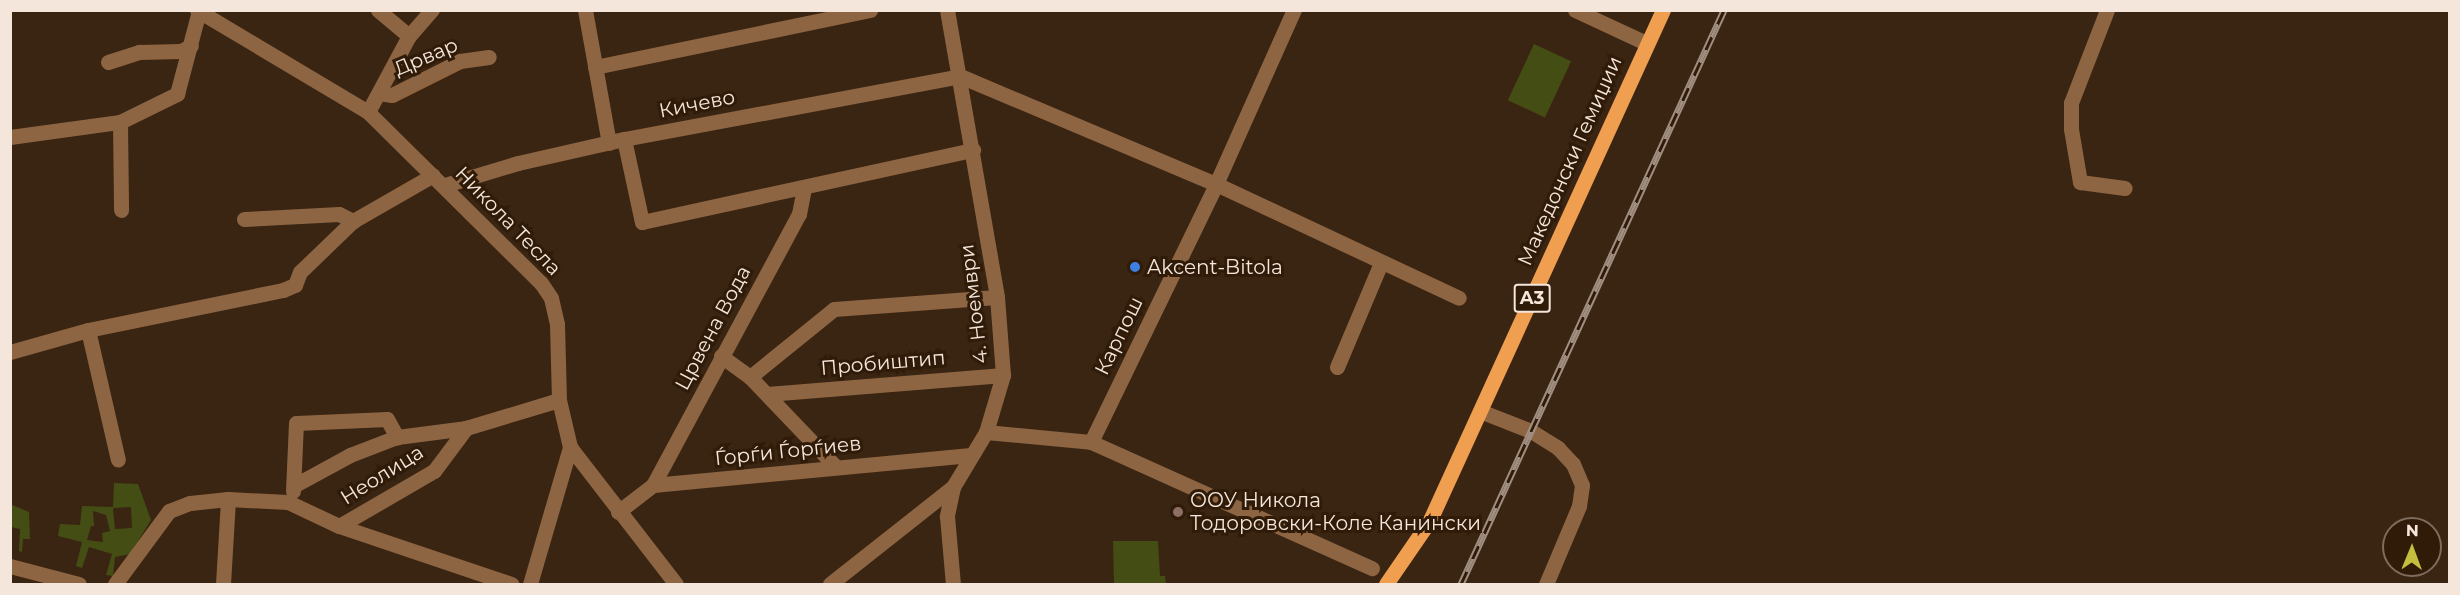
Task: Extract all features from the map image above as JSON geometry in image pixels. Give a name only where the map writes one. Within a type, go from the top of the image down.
[{"type":"main road","name":"Македонски Гемиџии","points":[[1386,585],[1430,520],[1663,10]]},
{"type":"street","points":[[378,10],[409,36]]},
{"type":"street","points":[[368,112],[409,36],[432,10]]},
{"type":"street","points":[[585,10],[596,68],[642,222],[973,150]]},
{"type":"street","points":[[596,68],[870,10]]},
{"type":"street","name":"4. Ноември","points":[[947,10],[997,297],[1003,375],[986,432],[953,487],[947,516],[953,585]]},
{"type":"street","name":"Карпош","points":[[1091,442],[1216,184],[1294,10]]},
{"type":"street","points":[[1575,10],[1646,43]]},
{"type":"street","points":[[2107,10],[2071,103],[2071,129],[2080,182],[2125,188]]},
{"type":"street","points":[[10,136],[120,122],[179,92],[198,11]]},
{"type":"street","name":"Никола Тесла","points":[[198,11],[368,112],[530,270],[551,298],[557,324],[559,400],[570,447],[675,585]]},
{"type":"street","points":[[108,62],[140,52],[181,51],[191,46]]},
{"type":"street","name":"Дрвар","points":[[380,93],[392,95],[460,61],[489,57]]},
{"type":"street","points":[[960,76],[1216,184],[1459,298]]},
{"type":"street","name":"Кичево","points":[[10,352],[88,330],[283,290],[295,285],[300,272],[353,221],[439,180],[617,141],[960,76]]},
{"type":"street","points":[[120,122],[121,210]]},
{"type":"street","name":"Црвена Вода","points":[[653,485],[799,214],[804,188]]},
{"type":"street","points":[[244,219],[339,214],[353,221]]},
{"type":"street","points":[[1337,367],[1381,263]]},
{"type":"street","points":[[750,377],[834,309],[997,297]]},
{"type":"street","points":[[88,330],[118,460]]},
{"type":"street","points":[[721,356],[750,377],[836,467]]},
{"type":"street","name":"Пробиштип","points":[[767,394],[1003,375]]},
{"type":"street","points":[[295,484],[350,455],[397,437],[466,428],[559,400]]},
{"type":"street","points":[[1480,411],[1531,431],[1558,448],[1573,464],[1582,485],[1579,506],[1545,585]]},
{"type":"street","points":[[288,502],[295,484],[296,423],[387,419],[397,437]]},
{"type":"street","name":"Неолица","points":[[339,526],[434,471],[466,428]]},
{"type":"street","points":[[986,432],[1091,442],[1372,568]]},
{"type":"street","points":[[530,585],[570,447]]},
{"type":"street","name":"Ѓорѓи Ѓорѓиев","points":[[653,485],[971,455]]},
{"type":"street","points":[[618,512],[653,485]]},
{"type":"street","points":[[830,585],[953,487]]},
{"type":"street","points":[[115,585],[169,511],[190,503],[228,499],[288,502],[339,526],[511,585]]},
{"type":"street","points":[[223,585],[228,499]]},
{"type":"street","points":[[10,566],[79,585]]},
{"type":"green space","points":[[1534,44],[1571,61],[1545,118],[1508,100]]},
{"type":"green space","points":[[114,483],[138,484],[151,520],[130,554],[115,557],[113,576],[106,575],[112,554],[89,547],[82,568],[76,566],[82,542],[58,536],[60,524],[80,525],[82,506],[113,507]],"holes":[[[131,507],[132,528],[115,529],[113,508]],[[93,511],[106,515],[110,531],[102,533],[103,542],[87,540],[91,526],[94,526]]]},
{"type":"green space","points":[[10,504],[29,512],[30,539],[23,539],[22,552],[19,551],[20,529],[11,527]]},
{"type":"green space","points":[[1113,541],[1158,541],[1160,576],[1165,576],[1166,584],[1114,584]]},
{"type":"railway","points":[[1461,584],[1724,10]]},
{"type":"place","name":"Akcent-Bitola","points":[[1135,267]]},
{"type":"place","name":"ООУ Никола Тодоровски-Коле Канински","points":[[1178,512]]}]
